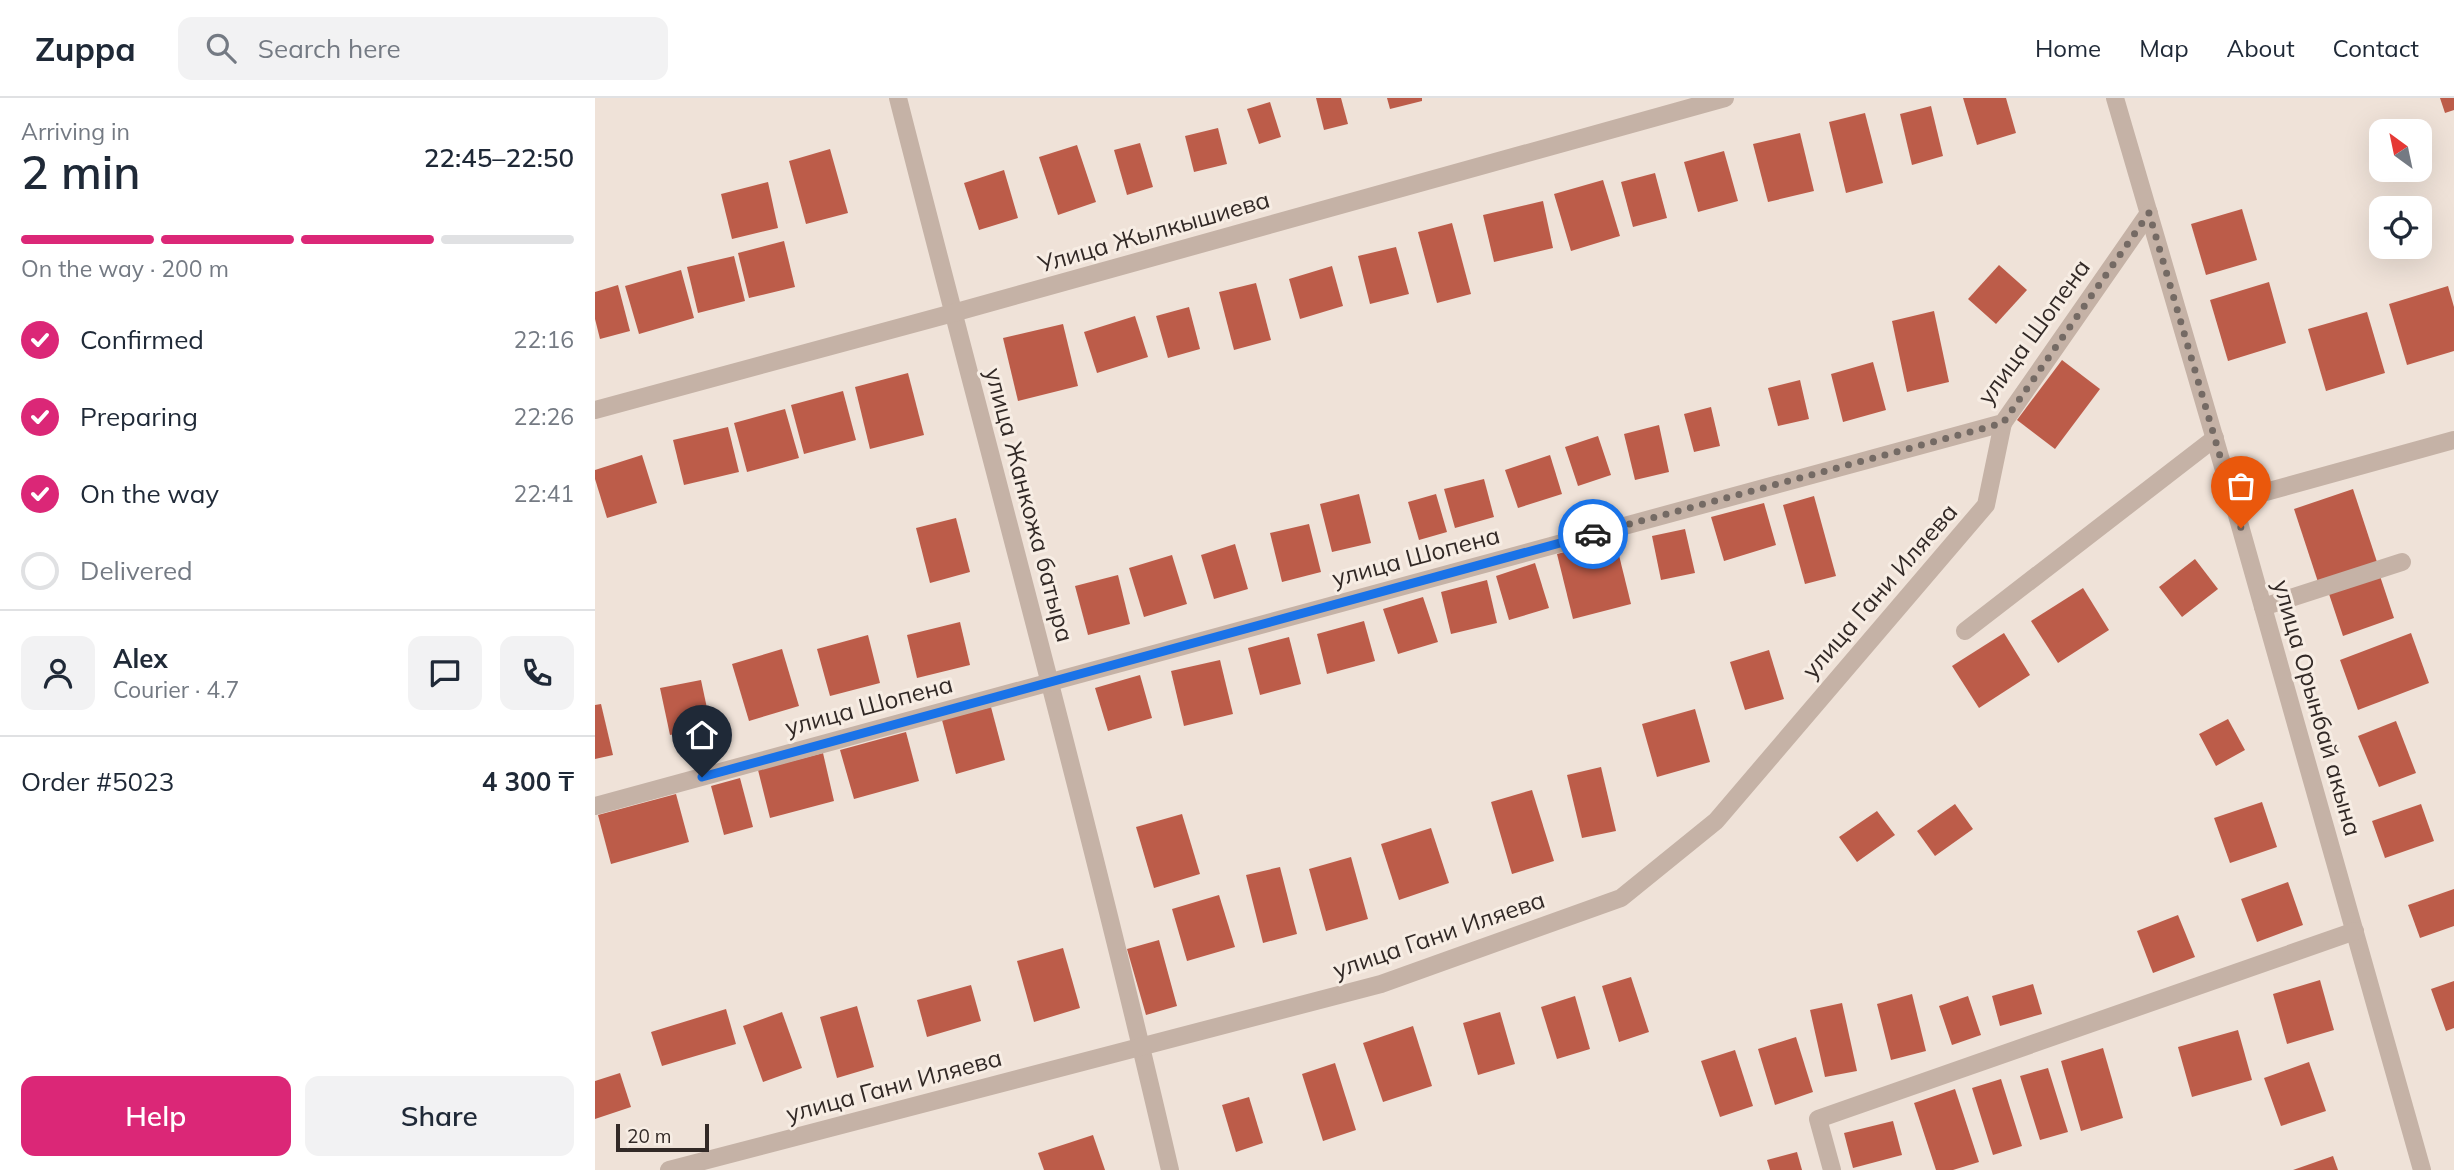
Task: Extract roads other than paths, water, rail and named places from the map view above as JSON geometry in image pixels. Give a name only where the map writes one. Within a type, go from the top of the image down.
[{"type":"street","name":"улица Жанкожа батыра","points":[[898,98],[1050,682],[1142,1046],[1170,1170]]},
{"type":"street","name":"Улица Жылкышиева","points":[[595,410],[1725,98]]},
{"type":"street","name":"улица Орынбай акына","points":[[2115,98],[2215,438],[2423,1170]]},
{"type":"street","name":"улица Шопена","points":[[595,806],[2003,423],[2149,213]]},
{"type":"street","name":"улица Гани Иляева","points":[[669,1170],[1381,984],[1621,898],[1716,821],[1986,505],[2003,423]]},
{"type":"street","points":[[1965,631],[2215,438]]},
{"type":"street","points":[[2233,501],[2454,440]]},
{"type":"street","points":[[2263,607],[2402,562]]},
{"type":"street","points":[[1832,1170],[1818,1119],[2355,932]]}]
